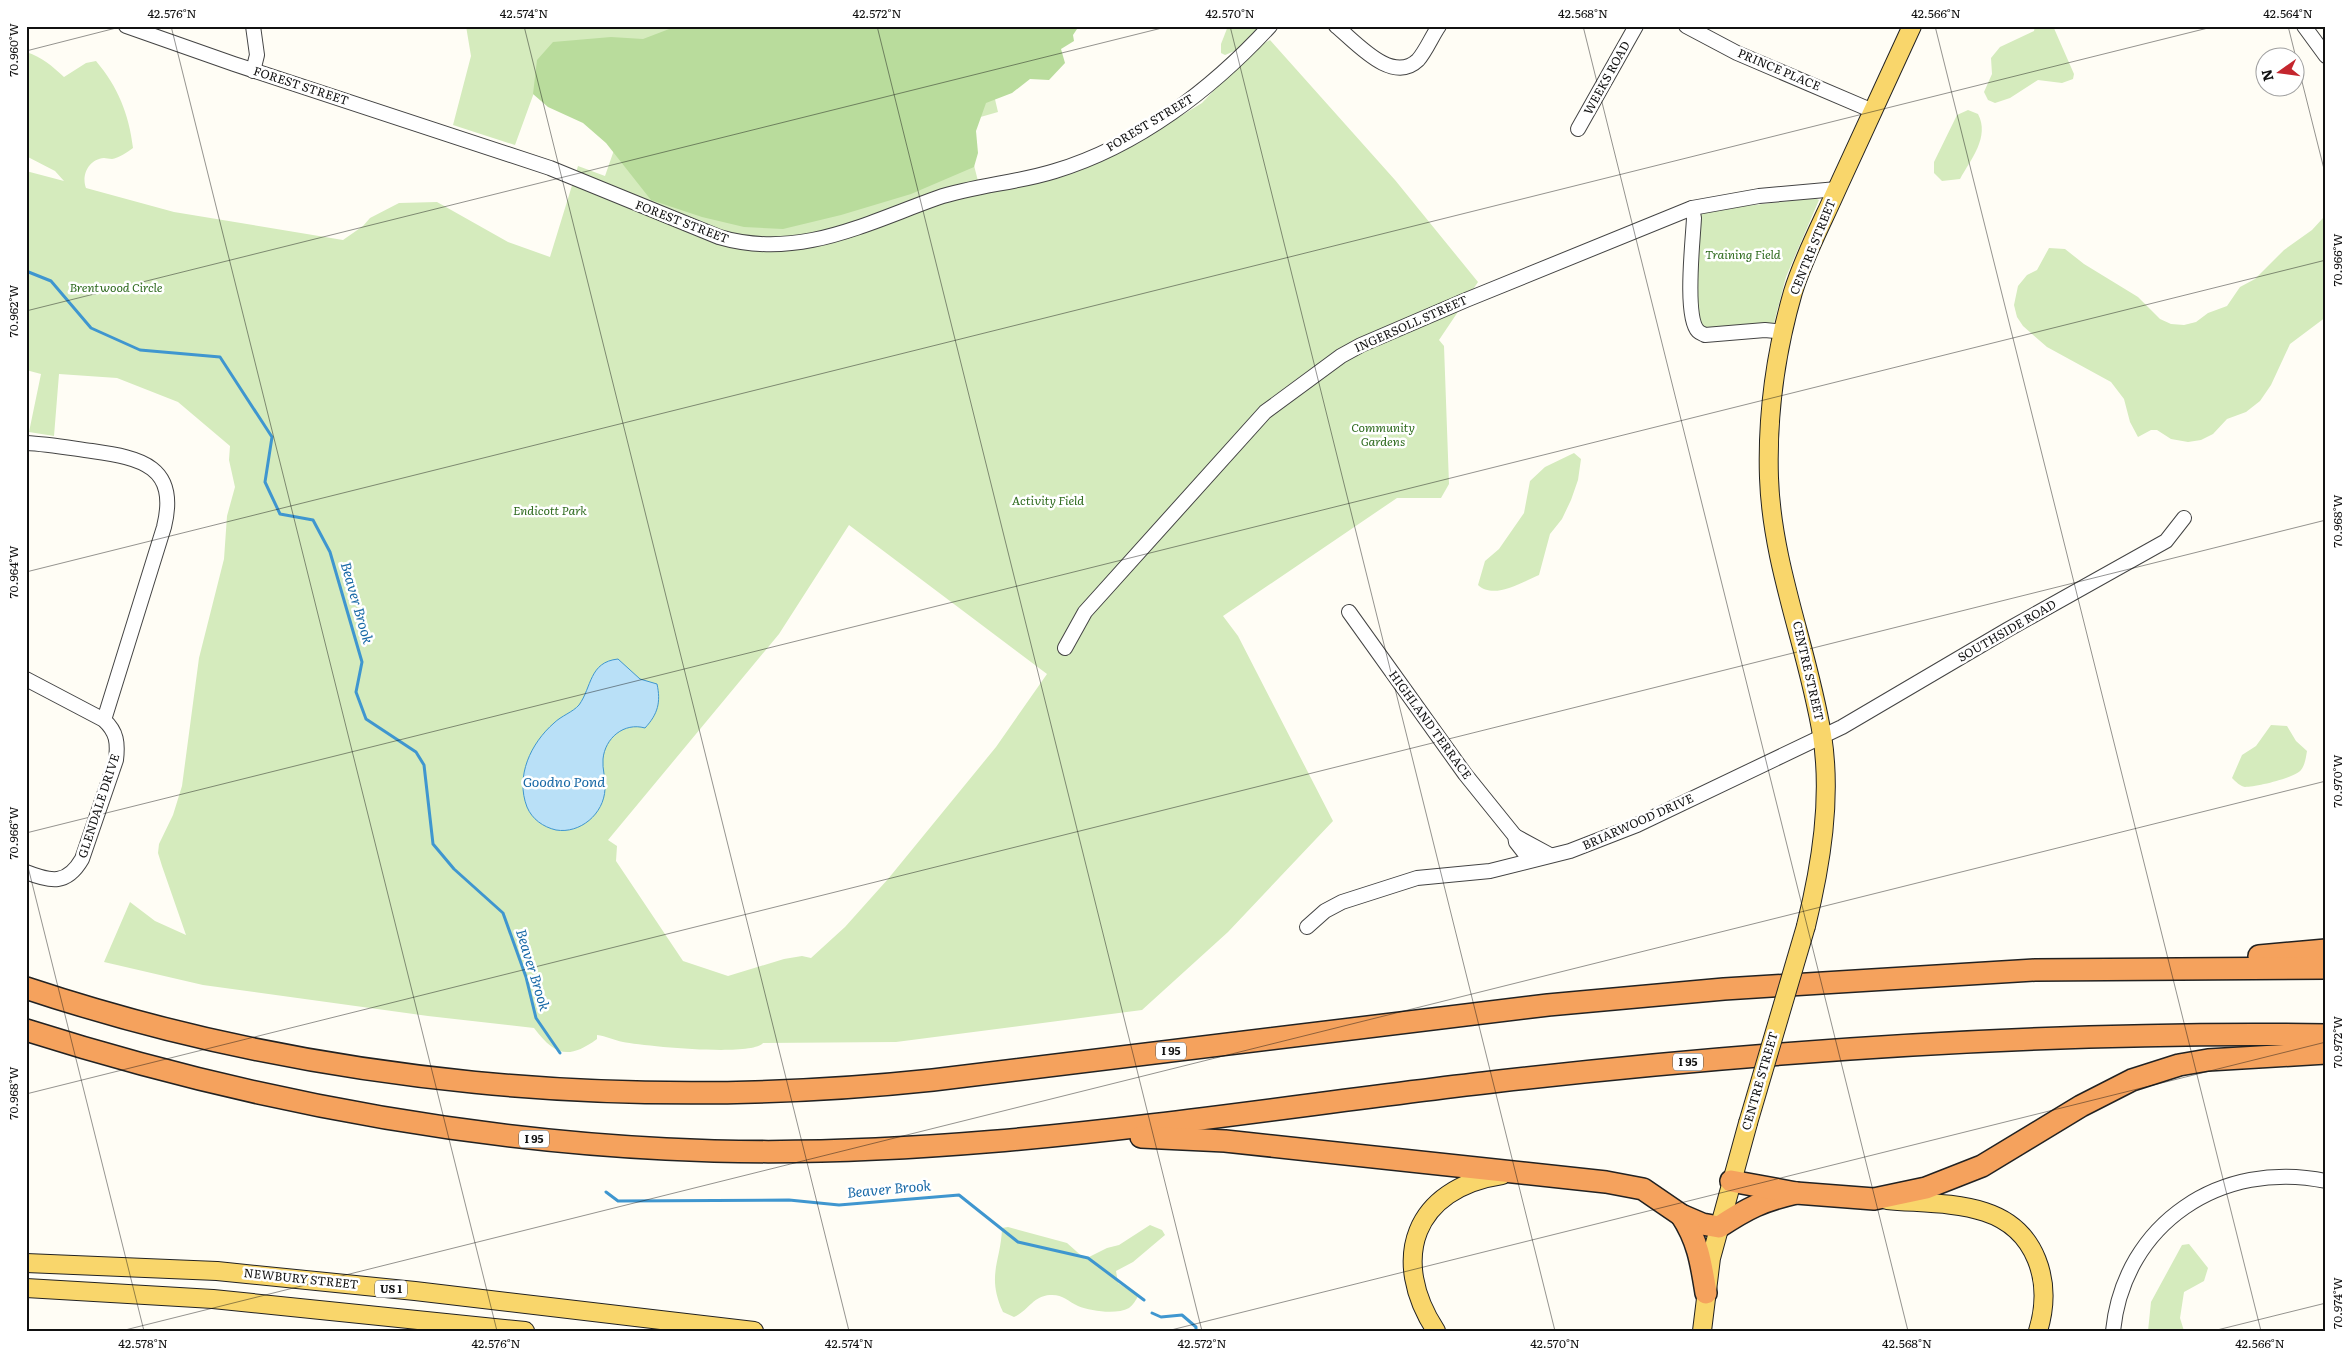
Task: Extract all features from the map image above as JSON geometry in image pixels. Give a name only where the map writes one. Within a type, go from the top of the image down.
[{"type":"highway","points":[[2172,968],[2254,956],[2326,950]]},
{"type":"highway","name":"I 95","points":[[26,988],[188,1033],[293,1056],[366,1069],[441,1079],[562,1090],[642,1093],[784,1093],[933,1080],[1548,1006],[1715,990],[2015,971],[2326,968]]},
{"type":"highway","name":"I 95","points":[[26,1030],[113,1056],[243,1090],[374,1117],[533,1138],[667,1150],[823,1151],[938,1147],[1053,1136],[1502,1081],[1741,1058],[1907,1046],[2078,1038],[2251,1034],[2326,1035]]},
{"type":"highway","points":[[1731,1181],[1796,1193],[1874,1199],[1926,1188],[1953,1179],[2004,1153],[2106,1092],[2157,1072],[2208,1060],[2326,1053]]},
{"type":"highway","points":[[1053,1136],[1188,1138],[1225,1141],[1628,1185],[1643,1189],[1656,1196],[1681,1215],[1702,1224],[1719,1227],[1748,1208],[1768,1199],[1796,1193]]},
{"type":"highway","points":[[1681,1215],[1693,1234],[1698,1248],[1706,1293]]},
{"type":"main road","name":"CENTRE STREET","points":[[1702,1331],[1711,1258],[1731,1181],[1806,926],[1820,865],[1825,763],[1822,737],[1816,700],[1778,550],[1769,478],[1770,425],[1784,332],[1800,274],[1912,26]]},
{"type":"main road","points":[[1436,1331],[1418,1298],[1412,1262],[1419,1229],[1426,1216],[1440,1200],[1466,1183],[1482,1178],[1518,1173]]},
{"type":"main road","points":[[1874,1199],[1965,1208],[1985,1212],[2011,1226],[2025,1237],[2040,1266],[2043,1280],[2044,1306],[2038,1331]]},
{"type":"main road","name":"NEWBURY STREET","points":[[26,1262],[217,1271],[415,1291],[754,1331]]},
{"type":"main road","name":"US 1","points":[[26,1288],[223,1300],[525,1331]]},
{"type":"street","name":"FOREST STREET","points":[[126,26],[550,168],[719,237],[756,245],[783,246],[815,240],[977,187],[1050,172],[1090,157],[1125,141],[1188,102],[1228,68],[1270,26]]},
{"type":"street","points":[[254,26],[257,56],[254,70]]},
{"type":"street","points":[[1336,26],[1383,64],[1394,69],[1402,68],[1418,60],[1439,26]]},
{"type":"street","name":"WEEKS ROAD","points":[[1578,129],[1636,26]]},
{"type":"street","name":"PRINCE PLACE","points":[[1686,26],[1737,53],[1873,111]]},
{"type":"street","points":[[2304,26],[2326,56]]},
{"type":"street","name":"INGERSOLL STREET","points":[[1065,648],[1086,612],[1264,412],[1341,356],[1361,345],[1466,300],[1692,208],[1759,196],[1837,189]]},
{"type":"street","points":[[1692,208],[1694,218],[1690,301],[1692,318],[1698,331],[1705,335],[1765,330],[1784,332]]},
{"type":"street","points":[[26,443],[126,456],[151,466],[165,485],[168,512],[104,720]]},
{"type":"street","name":"SOUTHSIDE ROAD","points":[[1822,737],[1886,704],[2007,630],[2166,540],[2184,518]]},
{"type":"street","name":"HIGHLAND TERRACE","points":[[1349,612],[1466,774],[1515,836],[1550,855]]},
{"type":"street","name":"GLENDALE DRIVE","points":[[26,679],[104,720],[113,728],[117,737],[116,760],[82,859],[76,868],[68,876],[57,880],[47,879],[26,872]]},
{"type":"street","name":"BRIARWOOD DRIVE","points":[[1307,927],[1325,911],[1342,902],[1417,878],[1490,871],[1600,842],[1822,737]]},
{"type":"street","name":"HIGHLAND TERRACE","points":[[1515,836],[1516,842],[1530,860]]},
{"type":"street","points":[[2113,1331],[2123,1284],[2139,1252],[2164,1222],[2184,1207],[2232,1184],[2251,1180],[2304,1176],[2326,1181]]},
{"type":"green space","name":"Endicott Park","points":[[466,26],[991,26],[985,57],[998,112],[963,122],[980,189],[1059,178],[1101,161],[1202,103],[1253,49],[1270,40],[1395,180],[1478,282],[1439,340],[1444,346],[1449,484],[1441,498],[1397,498],[1223,616],[1238,636],[1333,821],[1228,932],[1142,1010],[896,1042],[763,1043],[755,1047],[719,1050],[652,1046],[623,1042],[597,1035],[597,1039],[586,1046],[569,1052],[562,1052],[548,1044],[534,1028],[428,1016],[203,985],[104,962],[130,902],[155,921],[186,935],[158,853],[159,844],[173,815],[182,786],[199,658],[224,559],[227,516],[235,487],[229,460],[230,446],[178,402],[117,378],[59,374],[54,436],[29,432],[41,374],[26,370],[26,171],[64,181],[55,171],[26,156],[26,52],[42,59],[64,77],[86,63],[96,61],[104,71],[121,102],[129,124],[133,148],[123,155],[111,159],[104,158],[94,161],[86,173],[86,188],[174,212],[343,240],[363,226],[370,218],[399,203],[437,202],[508,242],[550,257],[578,166],[605,176],[629,107],[539,79],[515,145],[453,125],[471,56]],"holes":[[[849,525],[1047,674],[996,747],[888,879],[845,927],[811,958],[802,956],[784,959],[728,976],[683,961],[616,861],[617,846],[608,840],[779,634]]]},
{"type":"green space","points":[[677,26],[1079,26],[1073,35],[1074,41],[1061,49],[1065,63],[1049,80],[1030,79],[1012,93],[986,103],[976,131],[978,153],[974,167],[911,194],[841,215],[783,229],[744,227],[702,217],[651,200],[606,143],[583,123],[548,107],[533,94],[537,60],[553,42],[611,37],[643,39]]},
{"type":"green space","points":[[1228,26],[1260,26],[1237,50],[1225,55],[1221,53],[1221,44]]},
{"type":"green space","points":[[2035,26],[2053,26],[2074,74],[2073,79],[2062,83],[2038,80],[2010,98],[1995,103],[1988,100],[1984,92],[1992,74],[1991,58],[2000,47],[2034,31]]},
{"type":"green space","points":[[1968,110],[1978,114],[1981,123],[1982,131],[1978,148],[1960,179],[1942,181],[1934,173],[1934,162],[1957,115]]},
{"type":"green space","name":"Training Field","points":[[1815,198],[1819,200],[1786,277],[1773,327],[1705,329],[1699,321],[1693,295],[1697,222],[1702,211]]},
{"type":"green space","points":[[2326,209],[2326,317],[2290,344],[2271,385],[2260,401],[2246,412],[2227,419],[2213,434],[2201,440],[2188,442],[2171,439],[2157,430],[2151,430],[2138,437],[2130,422],[2124,399],[2111,382],[2047,347],[2023,326],[2017,317],[2014,305],[2018,286],[2027,275],[2037,270],[2049,248],[2065,249],[2084,264],[2138,297],[2160,319],[2171,324],[2184,325],[2196,322],[2208,313],[2227,306],[2240,287],[2255,279],[2284,250],[2312,230],[2323,218]]},
{"type":"green space","points":[[1574,453],[1581,459],[1578,480],[1562,519],[1550,534],[1539,575],[1500,590],[1492,591],[1478,585],[1485,561],[1499,549],[1524,513],[1530,481],[1545,467]]},
{"type":"green space","points":[[2271,725],[2287,726],[2296,741],[2307,751],[2303,766],[2297,773],[2275,782],[2241,786],[2232,778],[2242,755],[2256,746]]},
{"type":"green space","points":[[1150,1225],[1162,1230],[1165,1235],[1133,1262],[1116,1271],[1118,1283],[1138,1296],[1129,1308],[1111,1312],[1096,1311],[1078,1306],[1061,1297],[1050,1295],[1039,1298],[1014,1317],[1003,1312],[998,1299],[995,1278],[1002,1228],[1008,1227],[1067,1243],[1085,1259],[1107,1248],[1119,1245]]},
{"type":"green space","points":[[2189,1244],[2208,1268],[2204,1281],[2184,1292],[2180,1318],[2184,1331],[2148,1331],[2151,1302],[2182,1245]]},
{"type":"water","name":"Goodno Pond","points":[[618,659],[640,679],[657,684],[659,696],[656,713],[645,728],[630,727],[617,733],[607,744],[603,759],[604,798],[595,814],[574,829],[556,830],[547,827],[535,819],[527,807],[523,784],[527,761],[538,740],[546,731],[579,705],[596,670],[609,661]]},
{"type":"waterway","name":"Beaver Brook","points":[[26,271],[51,281],[91,328],[140,350],[220,357],[272,437],[265,482],[280,514],[313,520],[330,552],[362,662],[356,692],[366,719],[416,752],[424,765],[433,844],[454,869],[503,913],[526,977],[536,1018],[560,1053]]},
{"type":"waterway","name":"Beaver Brook","points":[[606,1192],[618,1201],[789,1200],[839,1205],[959,1195],[1018,1242],[1088,1258],[1144,1300]]},
{"type":"waterway","name":"Beaver Brook","points":[[1152,1313],[1161,1317],[1182,1315],[1196,1327],[1196,1331]]},
{"type":"park label","name":"Brentwood Circle","points":[[116,288]]},
{"type":"park label","name":"Community Gardens","points":[[1383,435]]},
{"type":"park label","name":"Activity Field","points":[[1048,501]]}]
